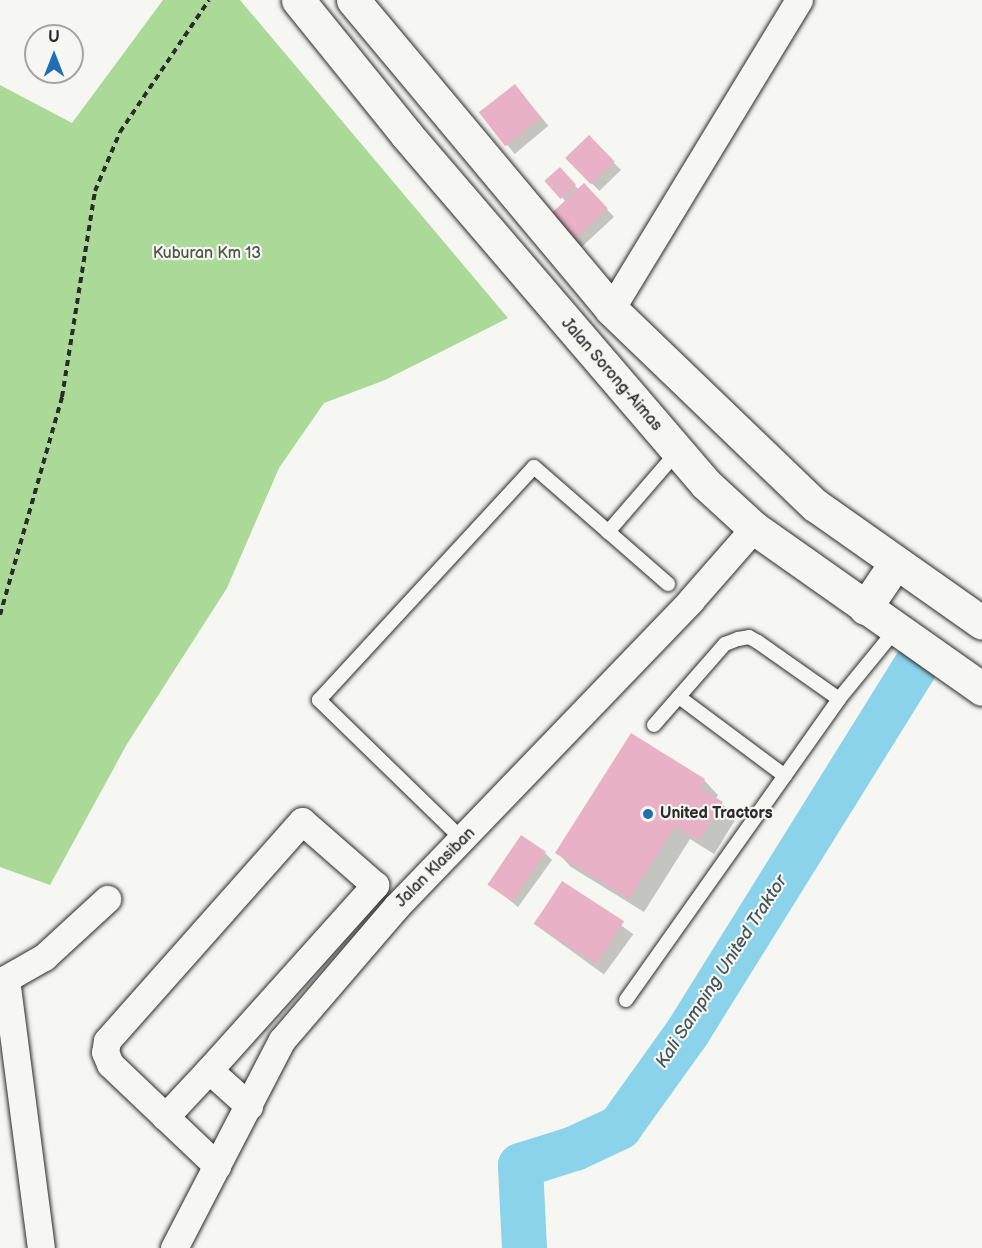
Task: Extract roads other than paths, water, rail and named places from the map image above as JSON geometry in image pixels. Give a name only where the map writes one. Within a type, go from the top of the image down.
[{"type":"highway","name":"Jalan Sorong-Aimas","points":[[298,0],[406,134],[677,453],[754,528],[982,689]]},
{"type":"highway","points":[[353,0],[611,309],[815,506],[982,623]]},
{"type":"highway","points":[[865,608],[896,562]]},
{"type":"street","points":[[611,309],[799,0]]},
{"type":"street","name":"Jalan Klasiban","points":[[174,1248],[282,1040],[397,906],[692,600],[754,528]]},
{"type":"street","points":[[217,1166],[110,1064],[105,1052],[107,1041],[302,821],[397,906]]},
{"type":"street","points":[[165,1117],[375,885]]},
{"type":"street","points":[[41,1248],[3,981],[44,957],[107,899]]},
{"type":"street","points":[[209,1070],[249,1106]]},
{"type":"lane","points":[[608,532],[677,453]]},
{"type":"lane","points":[[463,840],[319,700],[534,467],[668,584]]},
{"type":"lane","points":[[626,1000],[839,699],[896,629]]},
{"type":"lane","points":[[654,725],[725,644],[748,637],[839,699]]},
{"type":"lane","points":[[679,697],[785,776]]},
{"type":"waterway","name":"Kali Samping United Traktor","points":[[524,1248],[520,1165],[574,1148],[619,1127],[687,1032],[922,655]]},
{"type":"place","name":"United Tractors","points":[[648,814]]},
{"type":"park label","name":"Kuburan Km 13","points":[[207,254]]}]
